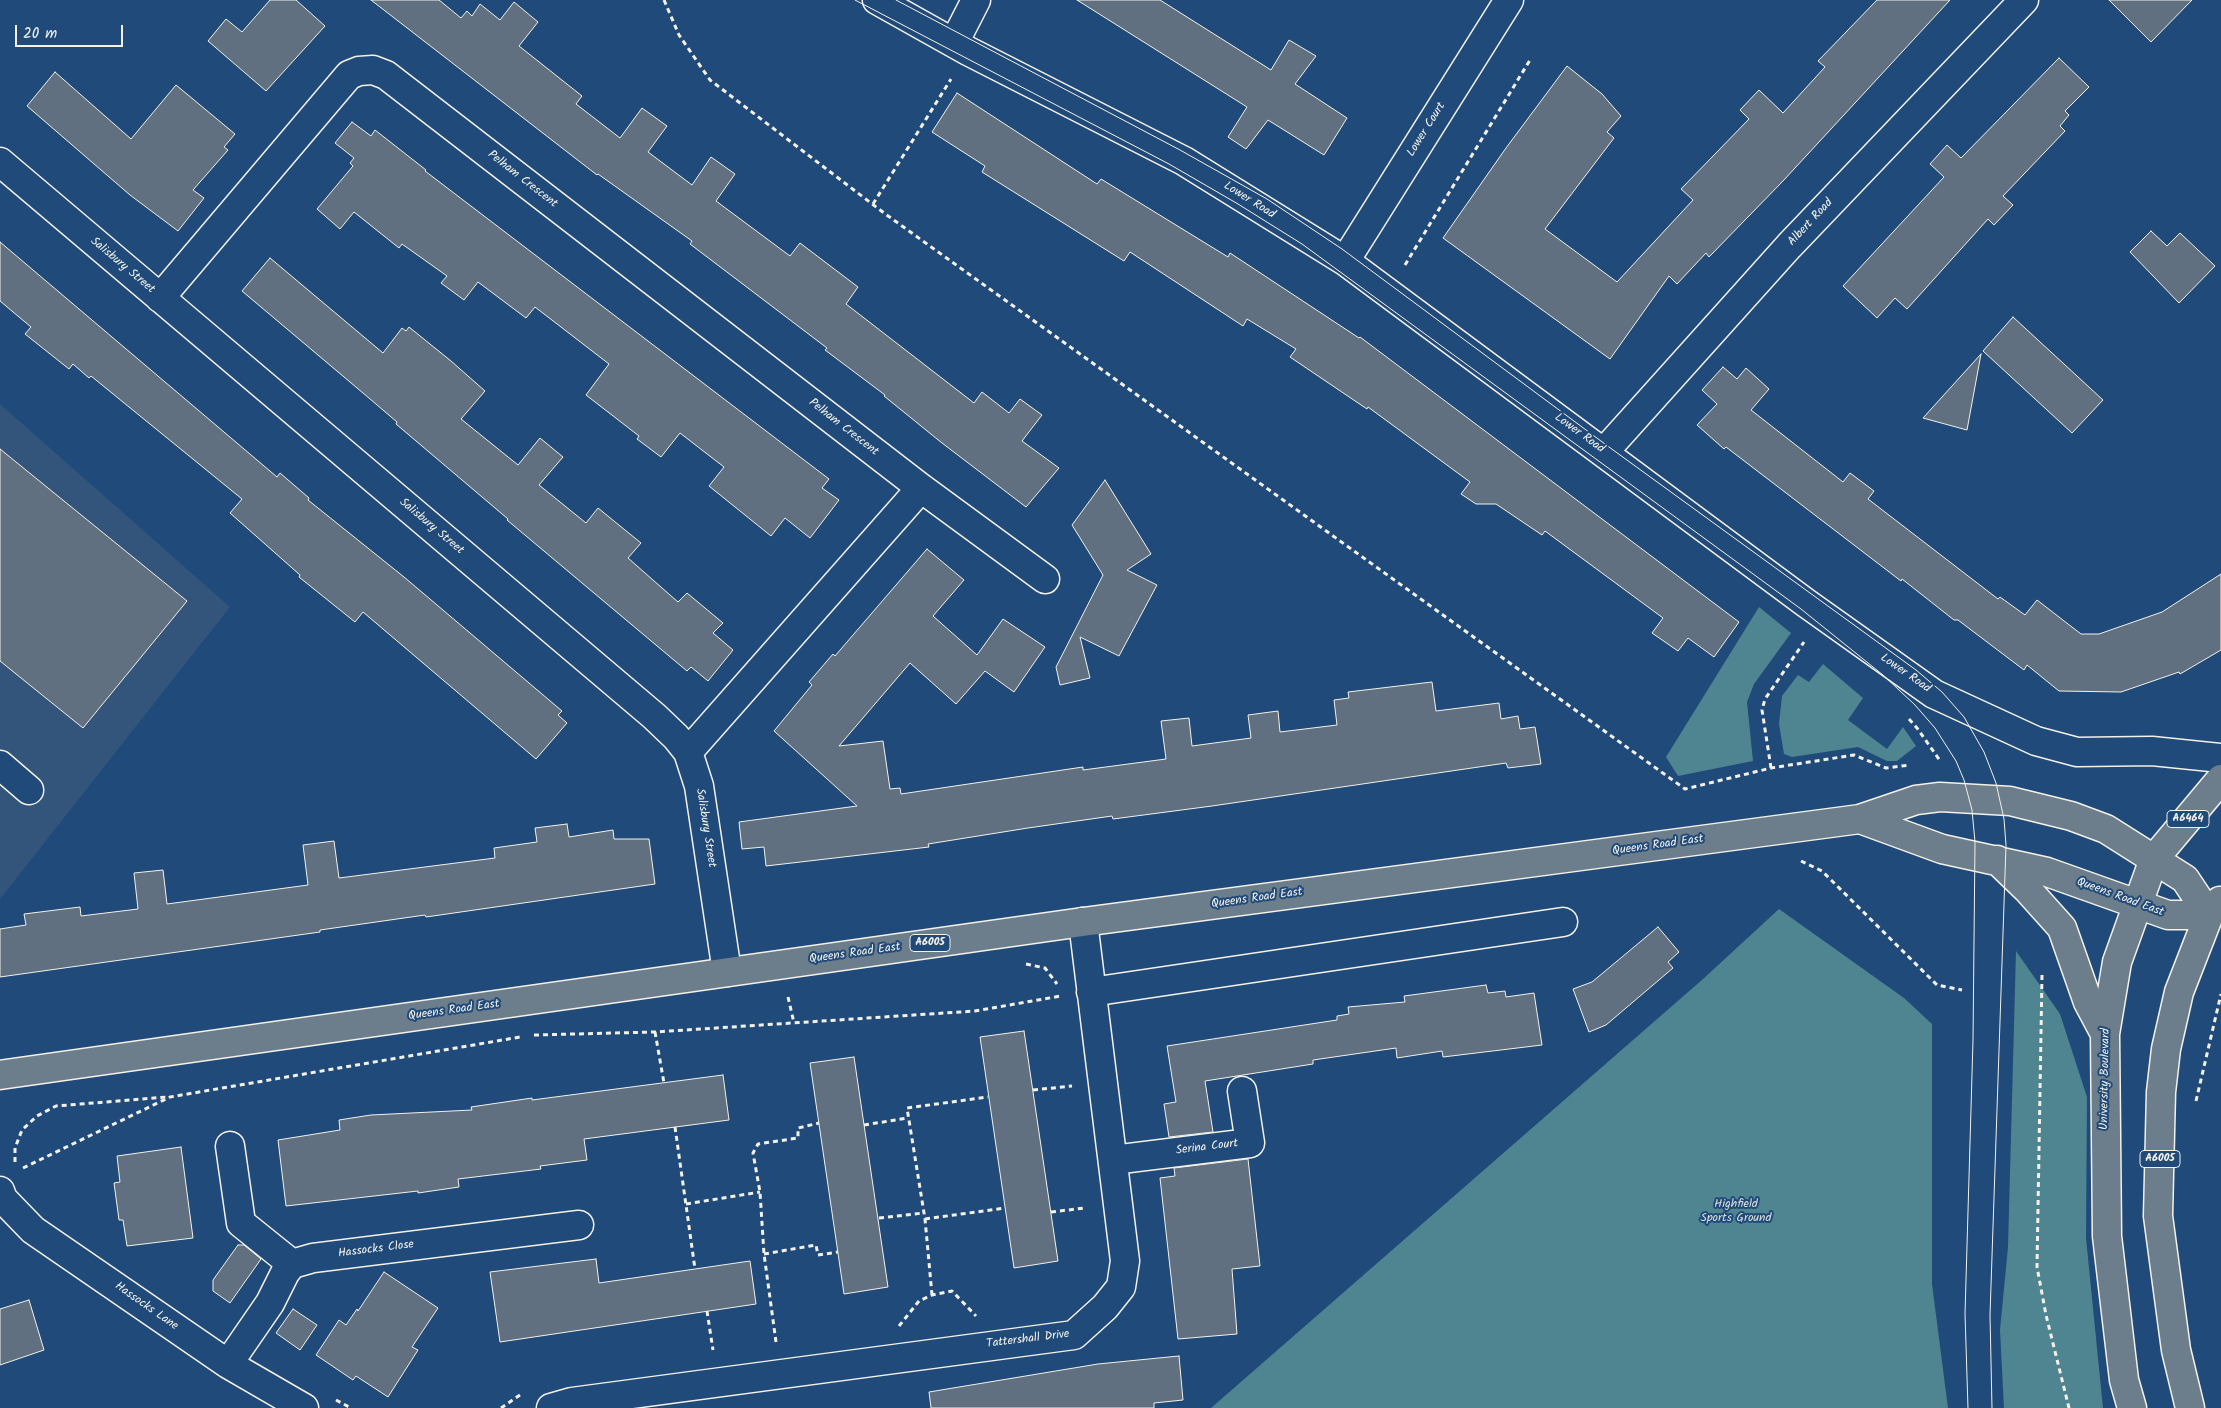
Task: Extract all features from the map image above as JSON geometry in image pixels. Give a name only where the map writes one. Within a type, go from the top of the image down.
[{"type":"main road","name":"University Boulevard","points":[[2132,1408],[2124,1380],[2107,1236],[2105,1034],[2117,962],[2154,859],[2221,779]]},
{"type":"main road","name":"Queens Road East","points":[[0,1075],[1083,922],[1860,819],[1916,800],[1960,797],[2010,801],[2071,816],[2106,829],[2154,859],[2185,879],[2215,907]]},
{"type":"main road","name":"Queens Road East","points":[[1860,819],[1942,849],[1997,860],[2063,877],[2168,915],[2215,907]]},
{"type":"main road","points":[[1997,860],[2027,889],[2062,928],[2088,1002],[2105,1034]]},
{"type":"main road","name":"A6005","points":[[2190,1408],[2176,1350],[2158,1216],[2161,1092],[2166,1049],[2180,992],[2215,907]]},
{"type":"street","name":"Lower Road","points":[[877,0],[961,47],[1184,161],[1345,261],[1806,603],[1934,694],[2036,741],[2077,752],[2152,751],[2221,758]]},
{"type":"street","points":[[961,47],[976,0]]},
{"type":"street","name":"Albert Road","points":[[1604,452],[1789,246],[2024,0]]},
{"type":"street","name":"Lower Court","points":[[1345,261],[1506,1]]},
{"type":"street","name":"Pelham Crescent","points":[[160,298],[349,75],[359,71],[373,70],[386,75],[394,81],[921,488],[1045,580]]},
{"type":"street","name":"Salisbury Street","points":[[0,162],[654,716],[688,752],[699,786],[727,972]]},
{"type":"street","points":[[688,752],[921,488]]},
{"type":"street","points":[[0,765],[28,790]]},
{"type":"street","name":"Tattershall Drive","points":[[551,1408],[572,1402],[1074,1335],[1105,1306],[1121,1287],[1125,1261],[1083,922]]},
{"type":"street","points":[[1091,992],[1563,922]]},
{"type":"street","name":"Serina Court","points":[[1113,1160],[1250,1143],[1242,1091]]},
{"type":"street","points":[[228,1364],[270,1303],[284,1274],[292,1264],[241,1223],[230,1146]]},
{"type":"street","name":"Hassocks Lane","points":[[8,1181],[3,1199],[33,1230],[228,1364],[304,1408]]},
{"type":"street","name":"Hassocks Close","points":[[292,1264],[313,1258],[579,1225]]},
{"type":"path","points":[[664,0],[679,35],[710,80],[874,204],[1685,789],[1771,768],[1854,755],[1886,768],[1914,765]]},
{"type":"path","points":[[874,204],[961,47]]},
{"type":"path","points":[[1387,293],[1530,60]]},
{"type":"path","points":[[1771,768],[1762,710],[1765,699],[1809,635]]},
{"type":"path","points":[[1932,763],[1941,762]]},
{"type":"path","points":[[1795,858],[1822,871],[1937,986],[1962,990]]},
{"type":"path","points":[[1017,966],[1026,964],[1045,968],[1059,986]]},
{"type":"path","points":[[2043,990],[2037,1267],[2046,1315],[2069,1408]]},
{"type":"path","points":[[571,1029],[533,1035],[655,1032],[975,1010],[1065,995],[1062,991]]},
{"type":"path","points":[[2195,1109],[2221,994]]},
{"type":"path","points":[[779,997],[788,995]]},
{"type":"path","points":[[655,1032],[664,1083]]},
{"type":"path","points":[[15,1164],[15,1148],[22,1130],[37,1116],[56,1106],[170,1097],[524,1036]]},
{"type":"path","points":[[8,1181],[170,1097]]},
{"type":"path","points":[[932,1295],[925,1219],[906,1108],[988,1097]]},
{"type":"path","points":[[864,1125],[908,1118]]},
{"type":"path","points":[[776,1342],[764,1254],[760,1192],[753,1152],[758,1144],[798,1138],[798,1128],[819,1123]]},
{"type":"path","points":[[675,1127],[695,1269]]},
{"type":"path","points":[[686,1204],[760,1192]]},
{"type":"path","points":[[925,1219],[1004,1208]]},
{"type":"path","points":[[879,1218],[923,1213]]},
{"type":"path","points":[[764,1254],[816,1245],[818,1255],[838,1252]]},
{"type":"path","points":[[898,1330],[900,1324],[919,1301],[932,1295],[952,1291],[974,1313],[979,1322]]},
{"type":"path","points":[[707,1311],[713,1353]]},
{"type":"path","points":[[502,1408],[520,1395],[528,1392]]},
{"type":"shaded area","points":[[0,404],[230,607],[0,899]]},
{"type":"green space","points":[[1759,607],[1791,633],[1754,684],[1747,702],[1753,761],[1678,776],[1666,757]]},
{"type":"green space","points":[[1823,664],[1863,698],[1848,720],[1887,749],[1903,727],[1916,746],[1897,761],[1887,761],[1858,747],[1792,757],[1784,754],[1779,724],[1782,696],[1798,675],[1809,682]]},
{"type":"green space","name":"Highfield Sports Ground","points":[[1779,909],[1904,998],[1932,1024],[1932,1284],[1948,1408],[1211,1408],[1703,979]]},
{"type":"green space","points":[[2016,951],[2060,1014],[2087,1097],[2086,1238],[2103,1408],[2004,1408],[2000,1330],[2008,1247]]},
{"type":"building","points":[[270,0],[296,0],[325,26],[266,91],[208,41],[226,19],[242,32]]},
{"type":"building","points":[[371,0],[439,0],[461,18],[467,11],[472,16],[480,4],[500,20],[514,2],[538,22],[519,46],[582,96],[576,104],[620,138],[642,108],[667,126],[648,152],[692,185],[711,157],[735,174],[716,201],[790,256],[800,243],[858,287],[846,304],[974,403],[982,392],[1009,413],[1020,399],[1042,415],[1022,441],[1059,468],[1026,507],[825,350],[827,348],[690,244],[692,241],[597,175]]},
{"type":"building","points":[[1077,0],[1160,0],[1271,70],[1289,40],[1316,56],[1295,84],[1347,118],[1324,155],[1268,120],[1246,149],[1228,137],[1247,107]]},
{"type":"building","points":[[1877,0],[1950,0],[1783,181],[1709,257],[1706,253],[1677,284],[1669,276],[1610,359],[1443,238],[1506,148],[1567,66],[1602,94],[1621,116],[1607,132],[1614,138],[1545,229],[1617,282],[1693,200],[1681,189],[1749,119],[1740,110],[1759,90],[1783,113],[1825,67],[1818,61]]},
{"type":"building","points":[[2109,0],[2192,0],[2151,42]]},
{"type":"building","points":[[2059,58],[2089,87],[2065,111],[2069,115],[2060,126],[2065,131],[2003,196],[2013,205],[1994,225],[1988,219],[1907,309],[1895,298],[1877,318],[1843,286],[1944,177],[1930,164],[1947,145],[1961,158]]},
{"type":"building","points":[[55,72],[131,139],[176,85],[235,134],[224,147],[228,150],[193,190],[204,198],[178,231],[130,195],[27,106]]},
{"type":"building","points":[[957,93],[1097,184],[1101,179],[1228,257],[1230,253],[1360,337],[1739,622],[1714,657],[1688,638],[1678,651],[1652,633],[1663,618],[1545,531],[1542,535],[1496,504],[1476,504],[1461,494],[1470,482],[1368,407],[1367,409],[1290,357],[1296,349],[1247,319],[1243,326],[1130,252],[1124,261],[982,172],[985,166],[932,132]]},
{"type":"building","points":[[352,122],[371,136],[375,130],[425,171],[829,479],[822,488],[839,500],[810,538],[785,518],[771,536],[709,486],[724,467],[680,433],[661,457],[637,439],[639,436],[586,395],[609,364],[535,307],[526,318],[478,282],[464,300],[441,283],[447,276],[402,244],[399,248],[354,212],[340,229],[317,209],[353,166],[350,163],[354,158],[335,143]]},
{"type":"building","points":[[2151,231],[2167,246],[2180,233],[2215,266],[2179,303],[2130,252]]},
{"type":"building","points":[[0,242],[277,477],[280,473],[309,498],[308,500],[404,577],[562,711],[558,715],[567,723],[536,759],[363,612],[355,622],[299,577],[300,575],[230,513],[242,499],[91,376],[89,378],[73,364],[69,369],[25,334],[31,327],[0,301]]},
{"type":"building","points":[[270,258],[383,353],[402,328],[406,331],[409,327],[451,361],[485,391],[461,419],[518,465],[540,438],[563,457],[539,485],[586,523],[598,508],[641,543],[628,558],[678,602],[687,593],[723,623],[713,633],[733,650],[708,681],[691,667],[687,671],[507,520],[396,424],[397,422],[242,291]]},
{"type":"building","points":[[2013,317],[2103,400],[2072,433],[1983,351]]},
{"type":"building","points":[[1981,354],[1967,430],[1923,418]]},
{"type":"building","points":[[1723,367],[1737,379],[1746,368],[1769,389],[1751,410],[1843,482],[1850,473],[1874,491],[1868,499],[1998,599],[2000,597],[2025,615],[2037,600],[2081,634],[2099,634],[2162,612],[2221,574],[2221,650],[2180,674],[2179,672],[2121,692],[2059,691],[2027,665],[2024,670],[1958,620],[1954,620],[1726,447],[1724,449],[1697,425],[1717,404],[1702,390]]},
{"type":"building","points":[[0,449],[187,601],[83,728],[0,661]]},
{"type":"building","points":[[1105,480],[1151,554],[1127,570],[1157,585],[1119,656],[1080,637],[1090,678],[1060,685],[1056,667],[1103,575],[1072,525]]},
{"type":"building","points":[[927,549],[964,580],[933,616],[977,655],[1003,619],[1045,647],[1014,692],[985,671],[956,704],[910,663],[839,746],[883,741],[890,789],[900,788],[901,794],[1083,767],[1083,770],[1166,759],[1161,721],[1189,718],[1192,746],[1251,738],[1248,715],[1278,711],[1280,732],[1337,725],[1334,700],[1349,698],[1348,692],[1432,682],[1436,711],[1499,703],[1501,719],[1518,716],[1520,729],[1535,727],[1541,764],[1508,768],[1506,763],[1212,806],[1113,819],[1112,816],[1028,828],[928,844],[929,847],[766,866],[764,847],[742,849],[739,822],[857,806],[774,731],[812,685],[809,682],[833,654],[835,656]]},
{"type":"building","points":[[567,824],[569,837],[613,830],[614,839],[649,839],[655,884],[426,917],[425,915],[320,930],[320,932],[0,977],[0,929],[26,925],[24,914],[80,907],[81,916],[138,909],[134,873],[163,870],[167,904],[308,885],[303,845],[334,841],[339,878],[495,858],[494,848],[537,842],[535,828]]},
{"type":"building","points":[[1658,927],[1679,952],[1668,962],[1673,968],[1606,1025],[1589,1032],[1573,989],[1592,982]]},
{"type":"building","points":[[1486,985],[1488,993],[1505,991],[1506,997],[1534,993],[1542,1045],[1443,1057],[1442,1051],[1397,1058],[1396,1048],[1313,1060],[1313,1064],[1205,1081],[1213,1132],[1169,1137],[1164,1104],[1176,1102],[1167,1046],[1337,1020],[1337,1016],[1349,1014],[1348,1007],[1405,1002],[1404,996]]},
{"type":"building","points":[[1024,1031],[1058,1261],[1014,1268],[980,1037]]},
{"type":"building","points":[[854,1057],[888,1287],[844,1294],[810,1063]]},
{"type":"building","points":[[723,1075],[729,1120],[584,1139],[587,1160],[540,1166],[541,1169],[458,1179],[459,1187],[286,1206],[278,1140],[340,1130],[339,1120],[371,1115],[472,1110],[471,1107],[532,1098],[532,1100]]},
{"type":"building","points":[[181,1147],[193,1238],[127,1246],[123,1220],[119,1220],[114,1183],[120,1182],[117,1156]]},
{"type":"building","points":[[1248,1159],[1260,1266],[1232,1269],[1237,1334],[1178,1339],[1160,1178],[1175,1176],[1174,1168]]},
{"type":"building","points":[[238,1245],[244,1245],[261,1259],[230,1303],[213,1291],[213,1280]]},
{"type":"building","points":[[596,1259],[599,1283],[750,1261],[756,1304],[500,1342],[490,1272]]},
{"type":"building","points":[[384,1272],[438,1308],[412,1347],[418,1350],[388,1397],[356,1376],[353,1380],[316,1355],[339,1320],[346,1325],[357,1309],[358,1311]]},
{"type":"building","points":[[29,1300],[44,1350],[0,1365],[0,1309]]},
{"type":"building","points":[[293,1309],[317,1325],[300,1350],[276,1333]]},
{"type":"building","points":[[1179,1356],[1183,1400],[1154,1403],[1154,1408],[931,1408],[929,1392],[1098,1364]]},
{"type":"tram line","points":[[855,0],[1169,164],[1302,244],[1801,609],[1883,675],[1915,705],[1935,728],[1956,761],[1964,780],[1972,810],[1975,842],[1973,1040],[1965,1314],[1968,1408]]},
{"type":"tram line","points":[[896,0],[1180,150],[1267,199],[1342,249],[1609,447],[1916,670],[1942,692],[1964,717],[1984,752],[1996,783],[2004,819],[2006,845],[1990,1315],[1992,1408]]}]
